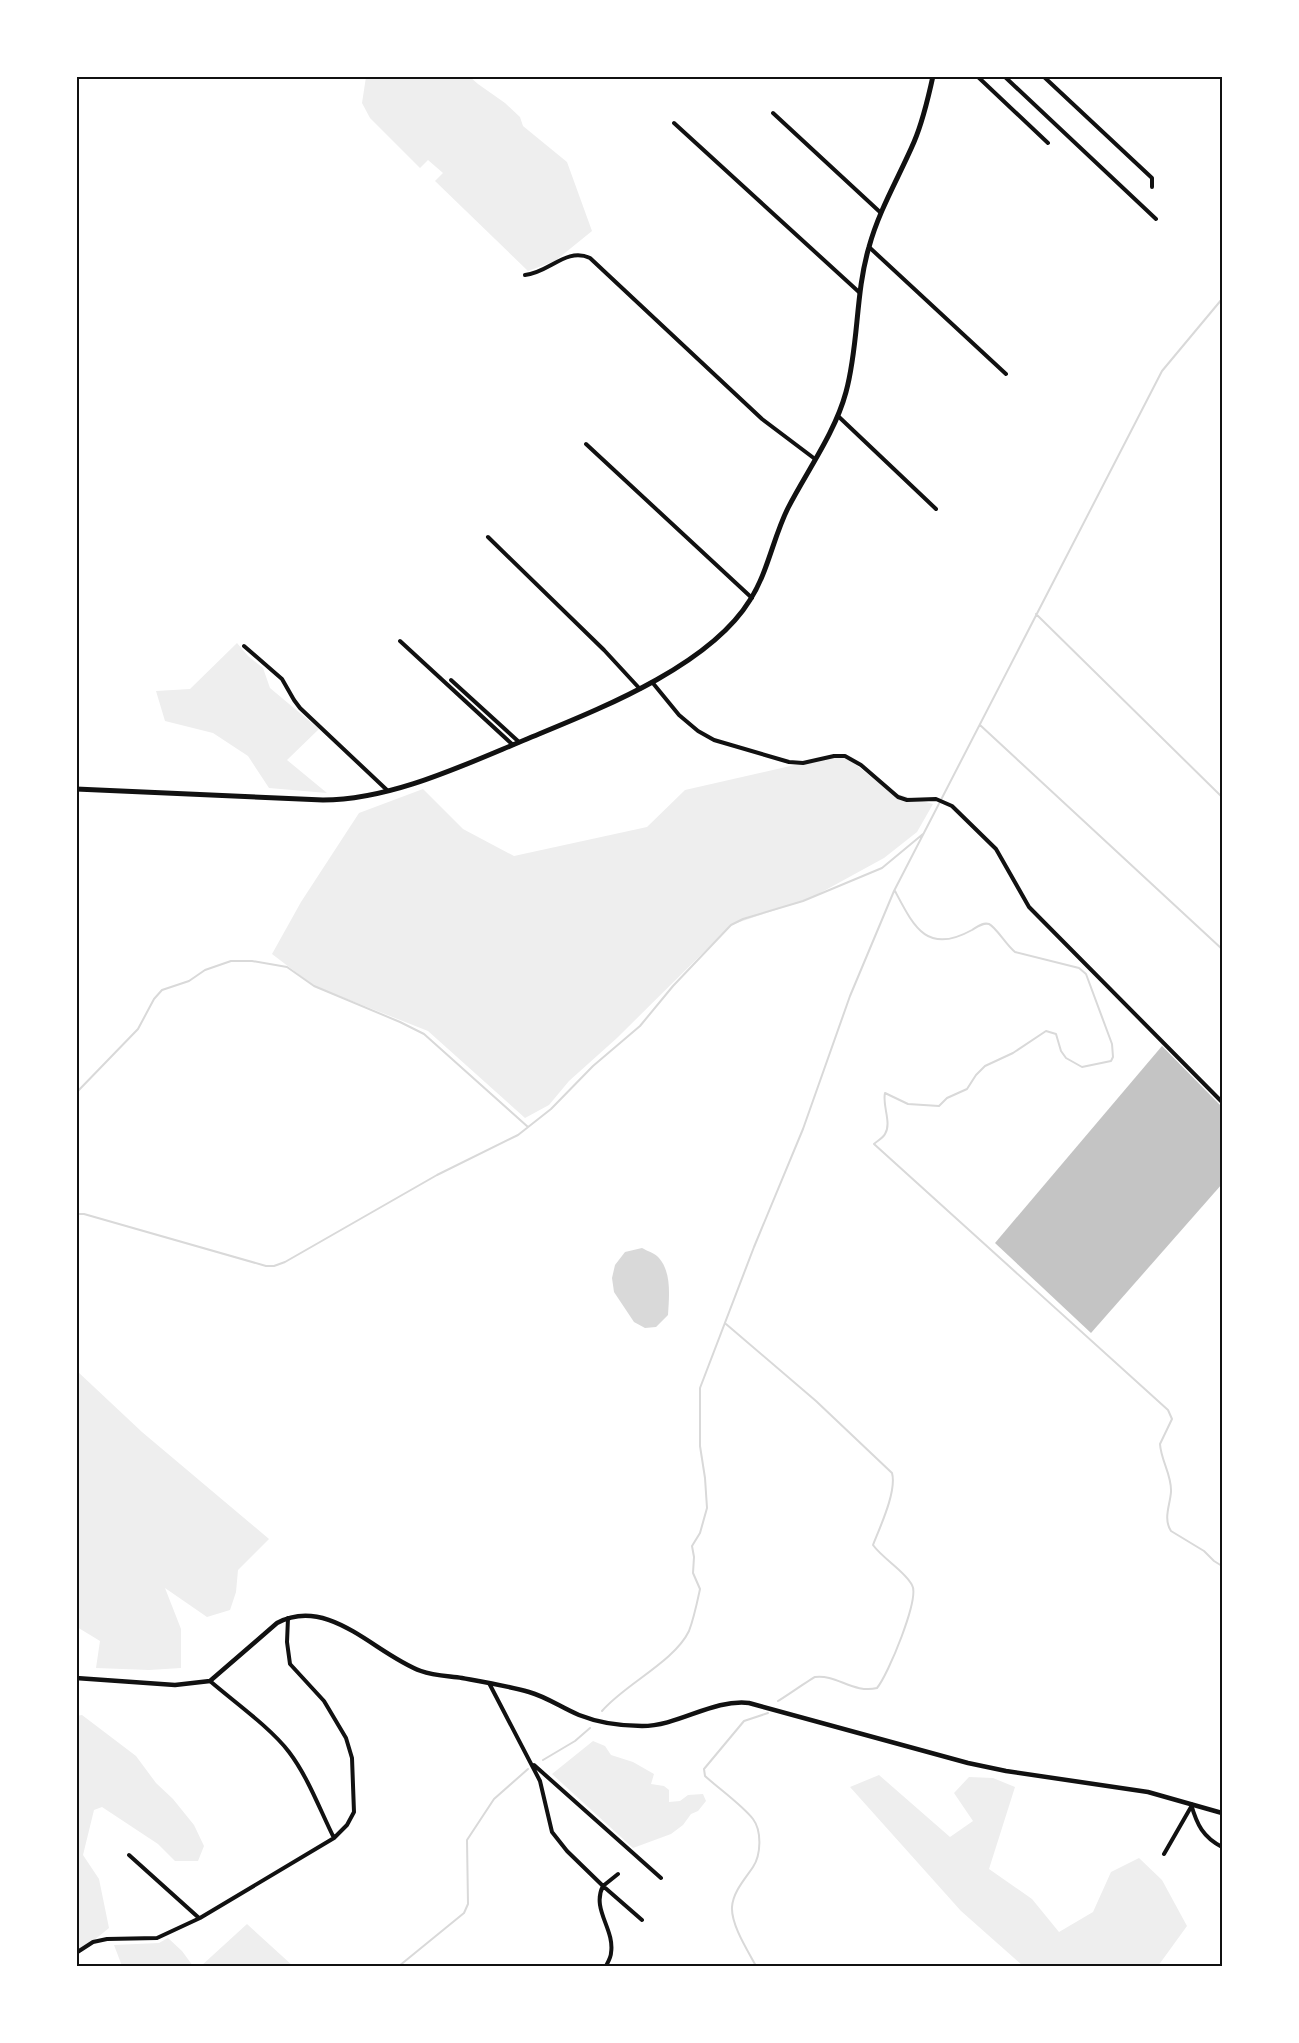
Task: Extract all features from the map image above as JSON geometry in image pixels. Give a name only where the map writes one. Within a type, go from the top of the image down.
[{"type":"main road","points":[[76,789],[323,800],[350,799],[389,791],[588,713],[652,682],[717,637],[736,619],[752,598],[781,523],[837,416],[844,398],[869,246],[918,130],[933,76]]},
{"type":"street","points":[[977,76],[1048,142]]},
{"type":"street","points":[[1004,76],[1156,219]]},
{"type":"street","points":[[1043,76],[1152,178],[1152,186]]},
{"type":"street","points":[[772,113],[881,213]]},
{"type":"street","points":[[674,123],[860,293]]},
{"type":"street","points":[[869,246],[1006,374]]},
{"type":"street","points":[[525,275],[542,271],[571,255],[580,254],[590,258],[762,419],[815,459]]},
{"type":"street","points":[[837,416],[936,509]]},
{"type":"street","points":[[586,444],[752,598]]},
{"type":"street","points":[[488,537],[640,688]]},
{"type":"street","points":[[400,641],[516,743]]},
{"type":"street","points":[[244,646],[282,679],[300,708],[389,791]]},
{"type":"street","points":[[451,680],[516,743]]},
{"type":"street","points":[[652,682],[679,715],[698,731],[714,740],[794,763],[828,756],[845,756],[861,765],[898,797],[907,800],[939,800],[948,804],[996,849],[1029,907],[1222,1102]]},
{"type":"street","points":[[76,1678],[175,1685],[210,1681],[277,1623],[288,1617],[304,1616],[332,1620],[424,1673],[489,1683],[532,1693],[593,1720],[644,1726],[666,1723],[736,1702],[749,1703],[968,1763],[1006,1771],[1142,1791],[1222,1813]]},
{"type":"street","points":[[76,1953],[93,1942],[107,1939],[157,1938],[200,1918],[334,1838],[348,1825],[354,1812],[352,1758],[346,1738],[324,1701],[290,1664],[287,1642],[288,1617]]},
{"type":"street","points":[[210,1681],[290,1752],[334,1838]]},
{"type":"street","points":[[489,1683],[540,1781],[552,1832],[567,1851],[642,1920]]},
{"type":"street","points":[[531,1763],[662,1878]]},
{"type":"street","points":[[1192,1804],[1196,1821],[1202,1832],[1222,1847]]},
{"type":"street","points":[[1164,1854],[1192,1804]]},
{"type":"street","points":[[129,1855],[200,1918]]},
{"type":"street","points":[[606,1966],[611,1952],[610,1937],[599,1905],[603,1886],[618,1874]]},
{"type":"shaded area","points":[[366,77],[470,77],[505,103],[520,117],[523,126],[567,162],[592,231],[555,261],[528,271],[435,181],[443,173],[428,160],[420,168],[370,118],[362,103]]},
{"type":"shaded area","points":[[237,643],[263,668],[270,688],[319,729],[287,760],[327,793],[269,788],[248,756],[213,733],[165,721],[156,691],[190,689]]},
{"type":"shaded area","points":[[834,756],[845,756],[890,792],[933,804],[917,832],[884,858],[811,898],[731,925],[617,1038],[569,1081],[549,1105],[525,1118],[428,1031],[314,986],[272,954],[301,902],[359,813],[423,789],[463,829],[514,856],[647,827],[685,790]]},
{"type":"shaded area","points":[[642,1248],[659,1258],[668,1278],[668,1315],[656,1327],[645,1328],[634,1322],[614,1292],[612,1278],[615,1265],[625,1252]]},
{"type":"shaded area","points":[[77,1371],[142,1432],[269,1539],[238,1570],[236,1592],[230,1610],[207,1617],[165,1588],[181,1629],[181,1668],[149,1670],[96,1668],[100,1641],[77,1627]]},
{"type":"shaded area","points":[[82,1715],[136,1756],[156,1783],[173,1799],[194,1825],[204,1846],[198,1861],[175,1861],[158,1844],[102,1807],[94,1810],[83,1855],[99,1879],[109,1928],[77,1954],[76,1716]]},
{"type":"shaded area","points":[[593,1741],[605,1746],[611,1755],[633,1762],[654,1774],[651,1784],[664,1786],[669,1790],[669,1802],[680,1801],[688,1795],[703,1794],[706,1801],[671,1834],[633,1848],[552,1774]]},
{"type":"shaded area","points":[[879,1775],[950,1837],[973,1821],[954,1793],[969,1777],[993,1778],[1015,1787],[989,1869],[1032,1899],[1059,1932],[1093,1912],[1111,1872],[1139,1858],[1162,1880],[1187,1926],[1158,1966],[1023,1966],[961,1911],[850,1787]]},
{"type":"shaded area","points":[[247,1924],[293,1966],[201,1966]]},
{"type":"shaded area","points":[[168,1938],[193,1966],[122,1966],[114,1945],[159,1943]]},
{"type":"building","points":[[1162,1046],[1222,1107],[1222,1184],[1091,1333],[995,1243]]},
{"type":"waterway","points":[[602,1711],[623,1691],[672,1653],[682,1642],[691,1626],[700,1589],[693,1573],[692,1546],[700,1533],[707,1508],[700,1446],[700,1388],[754,1247],[803,1129],[850,996],[894,891],[1162,371],[1222,299]]},
{"type":"waterway","points":[[1036,614],[1222,797]]},
{"type":"waterway","points":[[980,725],[1222,949]]},
{"type":"waterway","points":[[76,1214],[84,1214],[266,1266],[285,1262],[437,1175],[518,1135],[551,1109],[593,1066],[640,1026],[673,986],[731,925],[743,919],[803,901],[882,868],[923,834]]},
{"type":"waterway","points":[[895,891],[916,926],[933,938],[944,940],[957,937],[982,924],[989,924],[1015,952],[1079,968],[1086,974],[1112,1044],[1111,1061],[1082,1067],[1066,1058],[1061,1051],[1056,1034],[1046,1031],[1013,1053],[985,1066],[967,1089],[947,1098],[939,1106],[908,1104],[885,1093],[887,1130],[883,1137],[874,1144],[1168,1410],[1172,1419],[1160,1444],[1171,1486],[1167,1522],[1171,1531],[1204,1551],[1222,1566]]},
{"type":"waterway","points":[[76,1093],[138,1029],[154,999],[162,990],[189,981],[205,970],[231,961],[252,961],[287,967],[314,986],[424,1034],[528,1127]]},
{"type":"waterway","points":[[726,1324],[816,1401],[892,1473],[890,1499],[873,1545],[912,1585],[911,1605],[902,1636],[877,1688],[861,1688],[830,1678],[815,1677],[778,1701]]},
{"type":"waterway","points":[[756,1966],[737,1930],[732,1907],[737,1891],[756,1862],[759,1843],[758,1830],[753,1819],[705,1776],[704,1769],[744,1721],[768,1713]]},
{"type":"waterway","points":[[543,1760],[575,1741],[590,1728]]},
{"type":"waterway","points":[[399,1966],[464,1913],[468,1904],[467,1840],[494,1799],[528,1769]]}]
